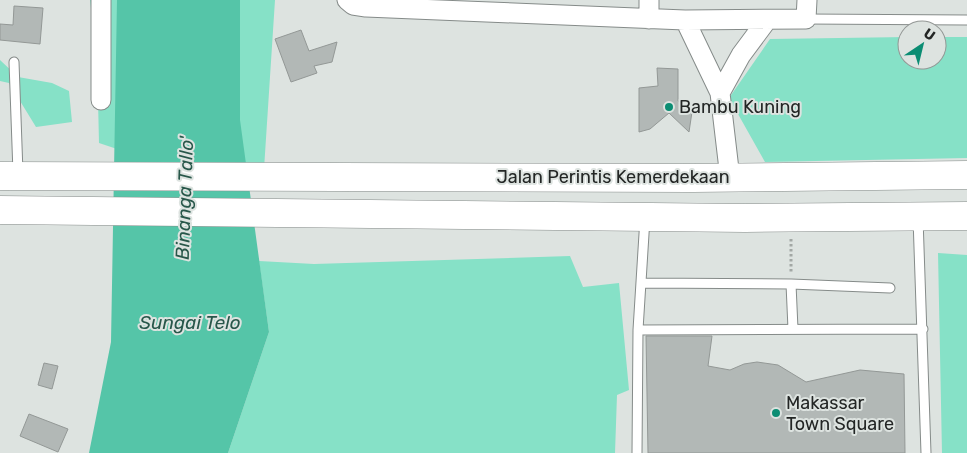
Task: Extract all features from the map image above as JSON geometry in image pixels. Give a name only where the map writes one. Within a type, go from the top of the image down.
[{"type":"highway","name":"Jalan Perintis Kemerdekaan","points":[[9,176],[730,178],[967,175]]},
{"type":"highway","points":[[0,210],[791,218],[967,216]]},
{"type":"street","points":[[101,0],[102,100]]},
{"type":"street","points":[[347,0],[353,5],[366,7],[685,20],[806,19],[807,0]]},
{"type":"street","points":[[649,0],[649,19]]},
{"type":"street","points":[[685,20],[720,93],[730,178]]},
{"type":"street","points":[[720,93],[741,55],[767,20]]},
{"type":"lane","points":[[806,19],[967,20]]},
{"type":"lane","points":[[9,176],[14,62]]},
{"type":"lane","points":[[637,453],[638,330],[645,216]]},
{"type":"lane","points":[[918,216],[926,453]]},
{"type":"lane","points":[[642,283],[791,284],[890,288]]},
{"type":"lane","points":[[791,284],[793,328]]},
{"type":"lane","points":[[638,330],[923,329]]},
{"type":"path","points":[[791,218],[791,284]]},
{"type":"shaded area","points":[[90,0],[136,0],[141,157],[99,143],[97,57]]},
{"type":"shaded area","points":[[224,0],[275,0],[264,169],[231,164]]},
{"type":"shaded area","points":[[897,37],[897,70],[947,70],[947,37],[967,37],[967,158],[765,162],[729,98],[770,39]]},
{"type":"shaded area","points":[[0,60],[18,77],[52,83],[69,91],[72,122],[36,127],[9,83],[0,81]]},
{"type":"shaded area","points":[[938,253],[967,255],[967,453],[942,453]]},
{"type":"shaded area","points":[[570,256],[583,287],[619,283],[629,390],[617,395],[615,453],[228,453],[269,332],[259,261],[314,264]]},
{"type":"water","name":"Sungai Telo","points":[[117,0],[240,0],[240,120],[269,332],[228,453],[89,453],[111,342]]},
{"type":"building","points":[[14,6],[43,8],[40,44],[0,40],[0,24],[13,25]]},
{"type":"building","points":[[301,30],[309,51],[337,42],[332,62],[314,66],[317,73],[291,82],[275,39]]},
{"type":"building","points":[[657,68],[678,69],[678,101],[693,105],[689,132],[669,113],[650,129],[639,132],[639,88],[658,86]]},
{"type":"building","name":"Makassar Town Square","points":[[646,336],[712,336],[708,366],[730,370],[744,364],[757,362],[778,365],[806,382],[860,370],[904,374],[905,453],[648,453]]},
{"type":"building","points":[[44,363],[58,366],[52,389],[38,385]]},
{"type":"building","points":[[29,414],[68,429],[58,452],[20,436]]},
{"type":"place","name":"Bambu Kuning","points":[[669,107]]},
{"type":"place","name":"Makassar Town Square","points":[[776,413]]},
{"type":"water label","name":"Binanga Tallo'","points":[[184,198]]}]
